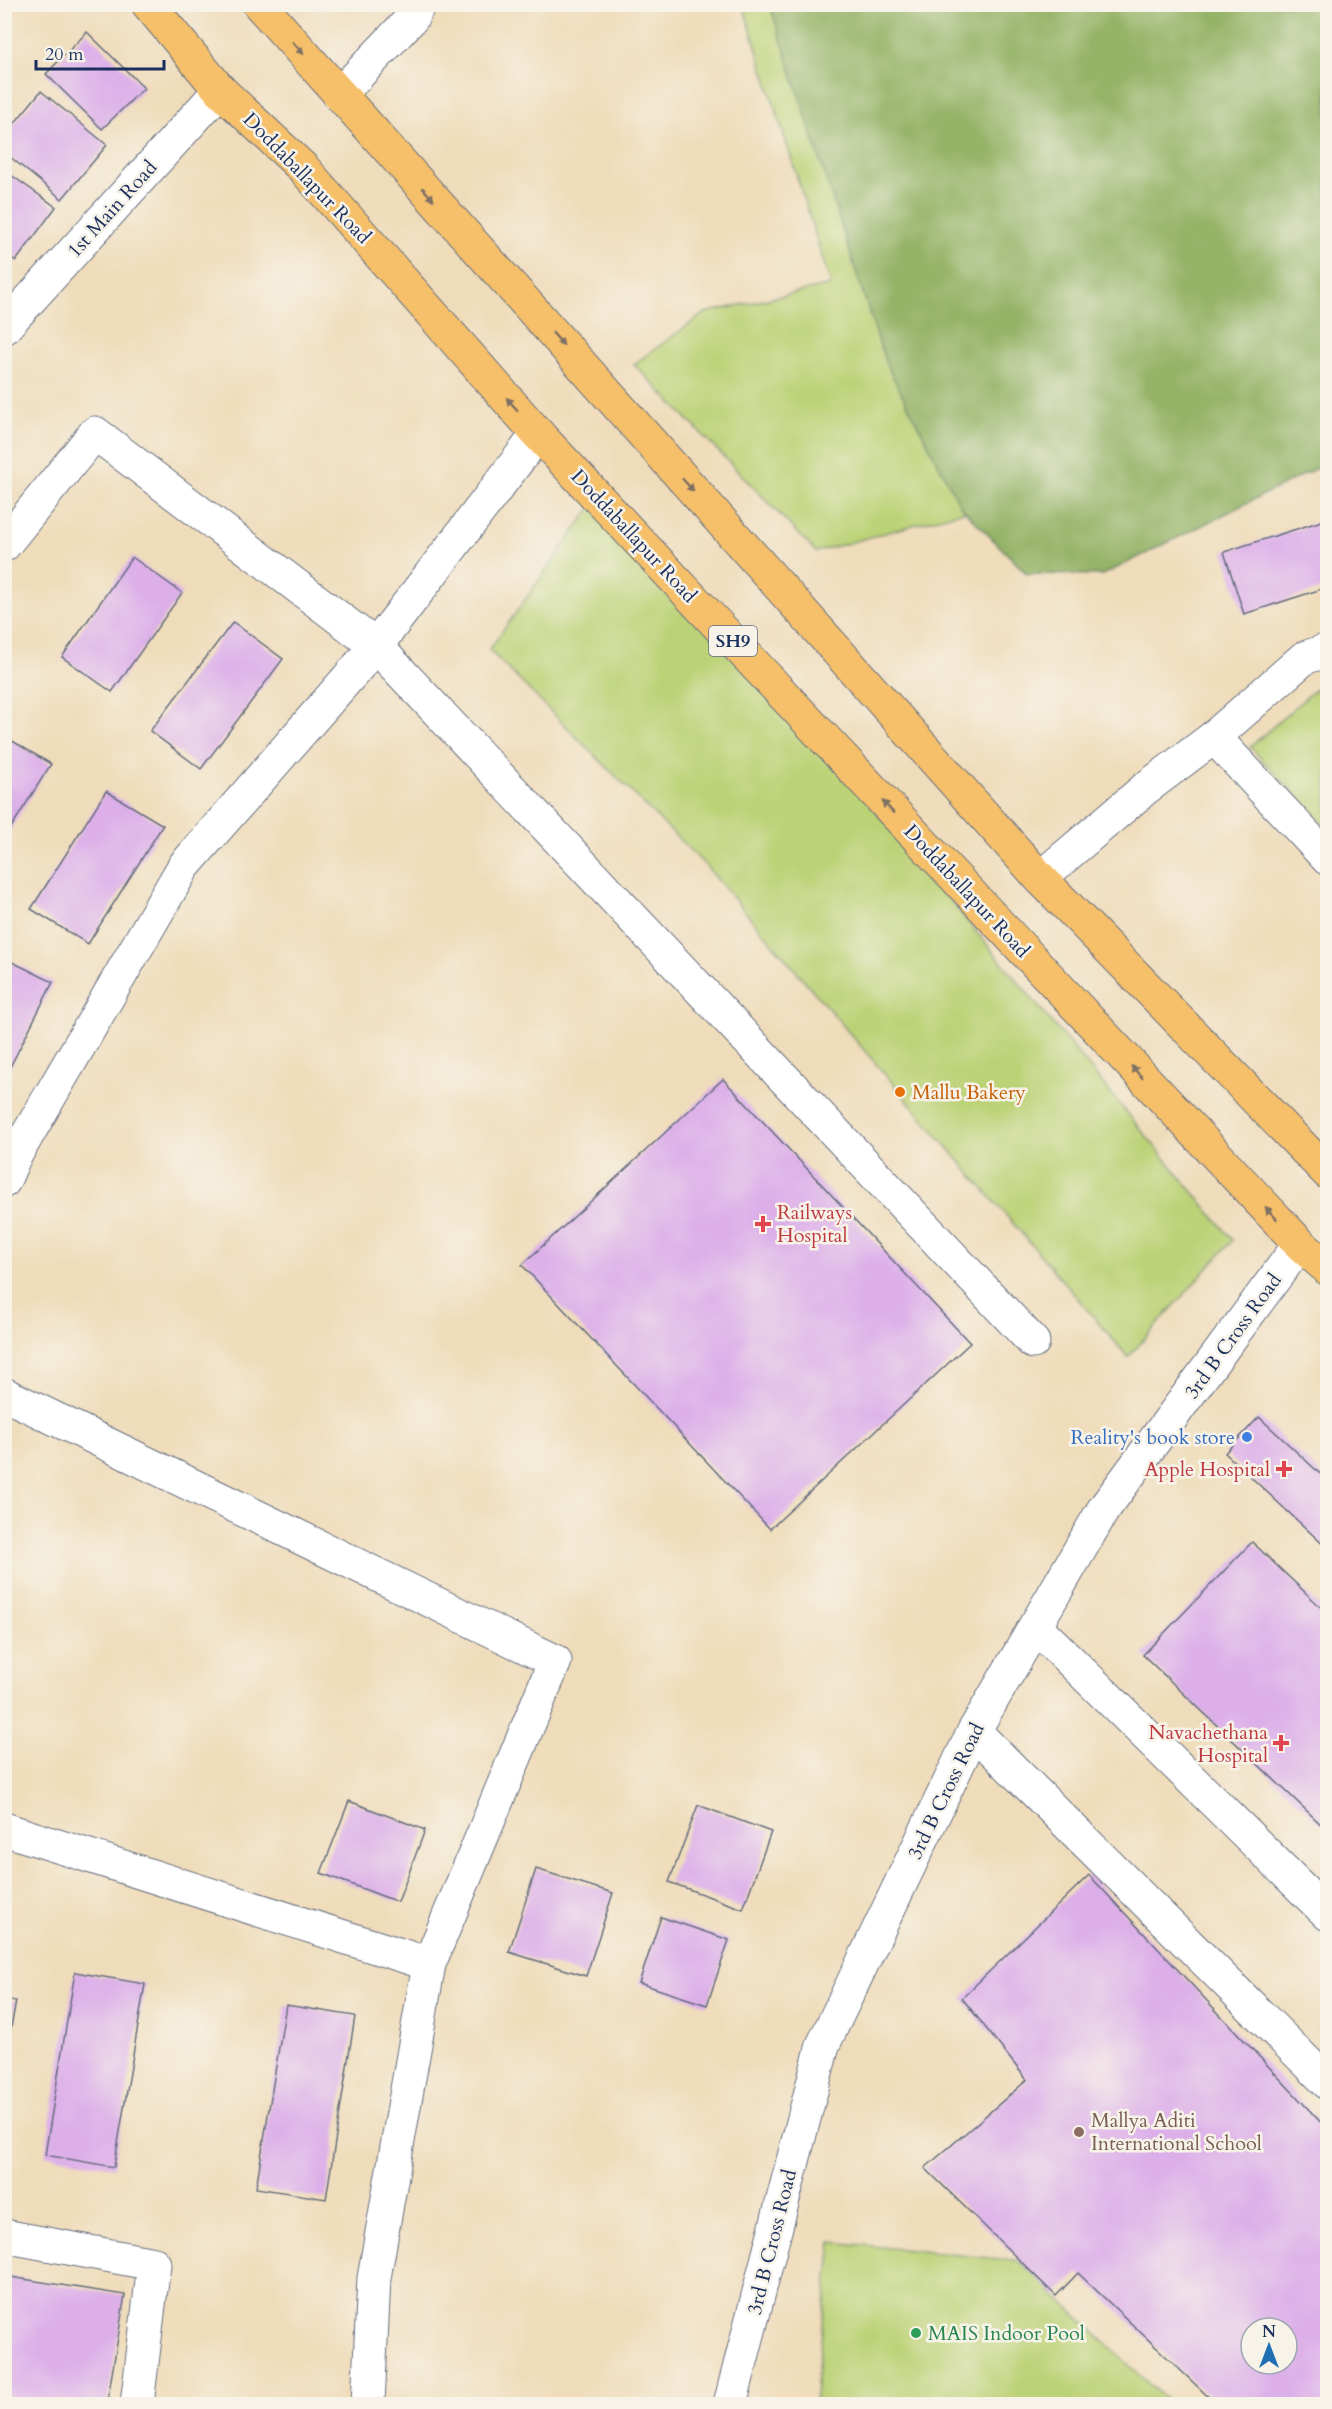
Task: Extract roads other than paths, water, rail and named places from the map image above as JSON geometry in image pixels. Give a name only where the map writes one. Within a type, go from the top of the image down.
[{"type":"main road","name":"Doddaballapur Road","points":[[148,4],[220,90],[304,169],[538,434],[1300,1244],[1328,1269]]},
{"type":"main road","points":[[259,4],[1040,878],[1328,1173]]},
{"type":"street","points":[[339,95],[412,18],[419,4]]},
{"type":"street","name":"1st Main Road","points":[[4,328],[220,90]]},
{"type":"street","points":[[4,545],[95,434],[376,646],[1033,1342]]},
{"type":"street","points":[[8,1164],[184,866],[376,646],[538,434]]},
{"type":"street","points":[[1040,878],[1146,788],[1214,737],[1304,658],[1328,650]]},
{"type":"street","points":[[1214,737],[1328,859]]},
{"type":"street","name":"3rd B Cross Road","points":[[730,2404],[823,2045],[974,1731],[1103,1510],[1300,1244]]},
{"type":"street","points":[[4,1394],[555,1661],[429,1964],[374,2278],[368,2404]]},
{"type":"street","points":[[1035,1626],[1328,1914]]},
{"type":"street","points":[[974,1731],[1328,2083]]},
{"type":"street","points":[[4,1829],[429,1964]]},
{"type":"street","points":[[4,2236],[154,2264],[137,2404]]},
{"type":"place","name":"Mallu Bakery","points":[[900,1092]]},
{"type":"place","name":"Railways Hospital","points":[[763,1224]]},
{"type":"place","name":"Reality's book store","points":[[1247,1437]]},
{"type":"place","name":"Apple Hospital","points":[[1284,1469]]},
{"type":"place","name":"Navachethana Hospital","points":[[1281,1743]]},
{"type":"place","name":"Mallya Aditi International School","points":[[1079,2132]]},
{"type":"place","name":"MAIS Indoor Pool","points":[[916,2333]]}]
